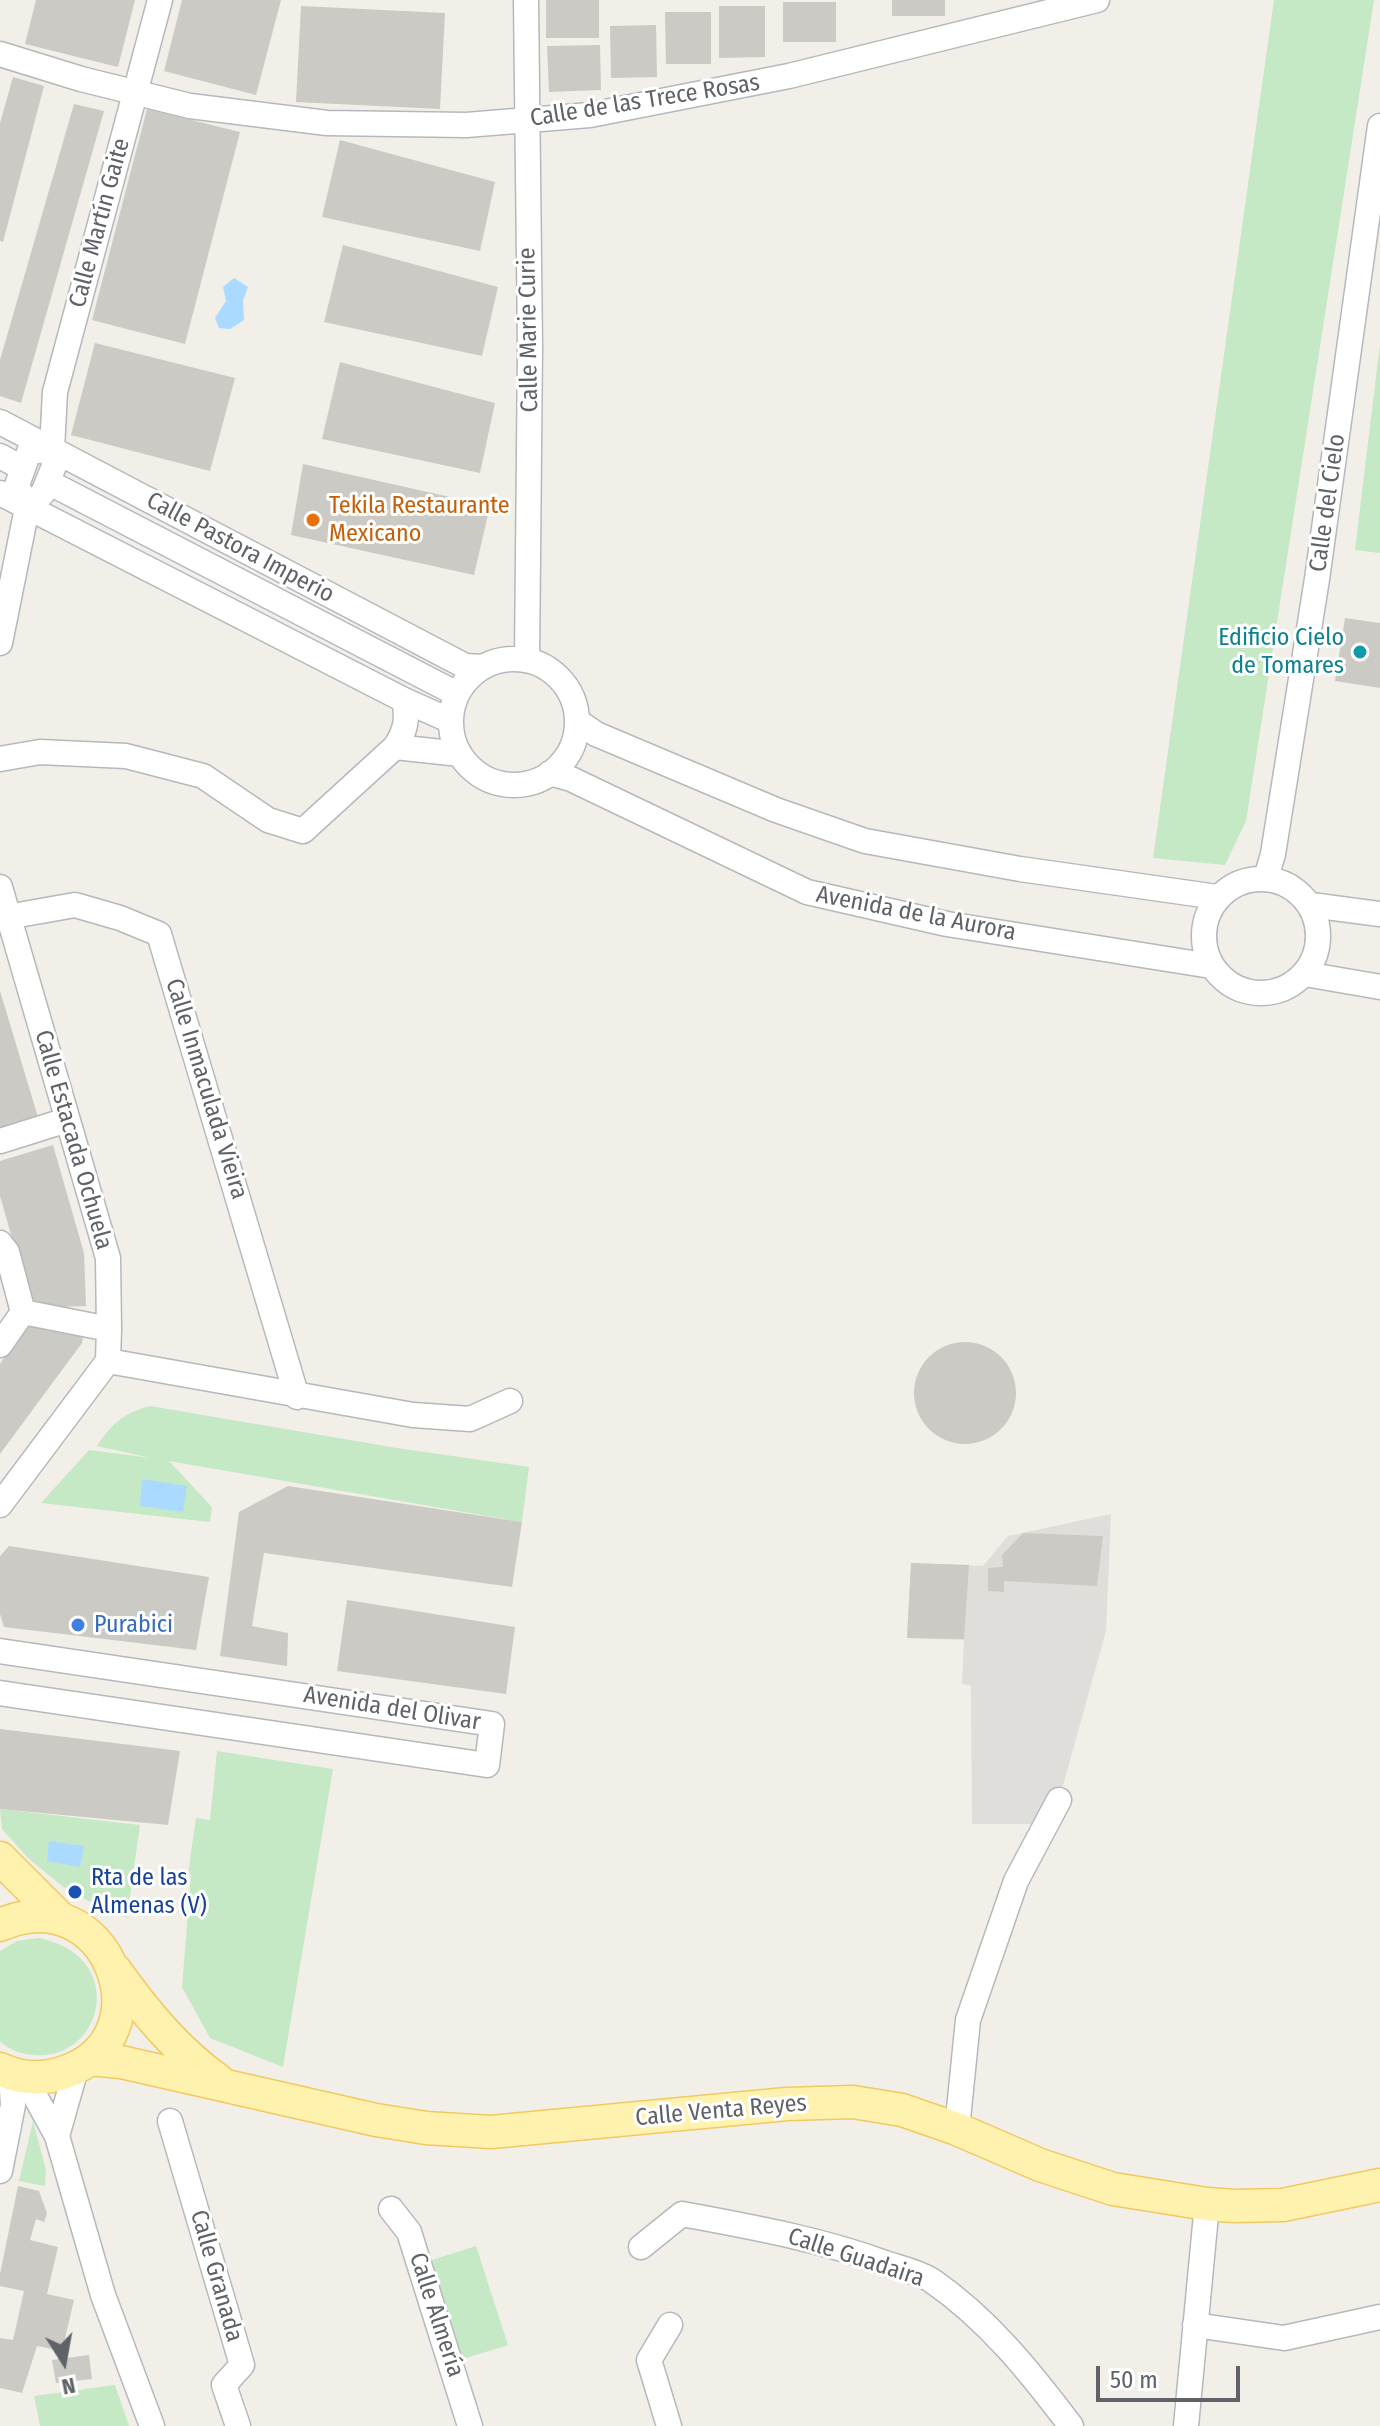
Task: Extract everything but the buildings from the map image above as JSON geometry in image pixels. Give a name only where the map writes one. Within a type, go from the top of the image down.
[{"type":"main road","name":"Calle Venta Reyes","points":[[0,1858],[60,1918],[84,1929],[102,1947],[143,2009],[189,2060],[224,2085]]},
{"type":"main road","points":[[0,1925],[27,1916],[60,1918]]},
{"type":"main road","points":[[83,2064],[106,2041],[116,2018],[119,1994],[115,1970]]},
{"type":"main road","name":"Calle Venta Reyes","points":[[12,2073],[51,2077],[83,2064],[121,2062],[376,2120],[439,2129],[491,2132],[787,2104],[853,2102],[902,2110],[957,2129],[1040,2165],[1113,2189],[1207,2204],[1283,2205],[1380,2185]]},
{"type":"street","name":"Calle Martín Gaite","points":[[48,482],[54,466],[55,392],[160,0]]},
{"type":"street","name":"Calle Marie Curie","points":[[526,0],[530,347],[527,660]]},
{"type":"street","name":"Calle de las Trece Rosas","points":[[0,54],[81,79],[190,106],[327,123],[466,125],[590,115],[789,76],[1097,0]]},
{"type":"street","name":"Calle del Cielo","points":[[1266,878],[1273,854],[1317,579],[1380,126]]},
{"type":"street","name":"Calle Pastora Imperio","points":[[0,422],[465,666],[482,667]]},
{"type":"street","points":[[0,643],[27,508],[17,485],[29,452],[52,449]]},
{"type":"street","points":[[0,456],[22,468]]},
{"type":"street","points":[[27,508],[43,493],[48,482],[457,694]]},
{"type":"street","points":[[0,493],[404,700],[451,721]]},
{"type":"street","points":[[513,658],[527,660],[547,668],[563,682],[573,701],[577,721],[570,751],[550,773],[531,782],[511,784],[491,780],[473,770],[460,754],[451,721],[457,694],[482,667],[513,658]]},
{"type":"street","points":[[0,759],[40,752],[126,756],[203,776],[268,820],[303,831],[395,747],[408,718],[404,700]]},
{"type":"street","points":[[577,721],[596,734],[776,810],[865,841],[1020,869],[1217,897]]},
{"type":"street","points":[[395,747],[460,754]]},
{"type":"street","name":"Avenida de la Aurora","points":[[550,773],[571,779],[807,892],[947,924],[1211,966]]},
{"type":"street","points":[[1266,878],[1295,888],[1311,905],[1319,936],[1305,974],[1284,989],[1258,994],[1235,988],[1211,966],[1203,942],[1205,921],[1217,897],[1230,886],[1266,878]]},
{"type":"street","name":"Calle Estacada Ochuela","points":[[0,887],[108,1258],[108,1361]]},
{"type":"street","name":"Calle Inmaculada Vieira","points":[[7,917],[75,905],[159,934],[297,1397]]},
{"type":"street","points":[[1311,905],[1380,914]]},
{"type":"street","points":[[1305,974],[1380,987]]},
{"type":"street","points":[[0,1141],[67,1120]]},
{"type":"street","points":[[0,1243],[7,1252],[23,1312],[0,1345]]},
{"type":"street","points":[[23,1312],[109,1329]]},
{"type":"street","points":[[0,1504],[108,1361],[297,1397],[413,1415],[470,1419],[510,1401]]},
{"type":"street","name":"Avenida del Olivar","points":[[0,1651],[492,1724],[487,1765],[0,1693]]},
{"type":"street","points":[[957,2129],[968,2020],[1016,1881],[1059,1800]]},
{"type":"street","points":[[57,2136],[83,2064]]},
{"type":"street","points":[[12,2073],[57,2136],[103,2295],[152,2426]]},
{"type":"street","points":[[0,2171],[13,2105],[12,2073]]},
{"type":"street","name":"Calle Granada","points":[[170,2121],[242,2365],[224,2385],[238,2426]]},
{"type":"street","points":[[1186,2426],[1207,2204]]},
{"type":"street","name":"Calle Almería","points":[[391,2209],[409,2232],[470,2426]]},
{"type":"street","name":"Calle Guadaira","points":[[641,2247],[682,2214],[768,2230],[840,2248],[929,2279],[998,2336],[1035,2377],[1071,2426]]},
{"type":"street","points":[[1195,2325],[1284,2338],[1380,2317]]},
{"type":"street","points":[[669,2426],[649,2360],[670,2325]]},
{"type":"shaded area","points":[[1111,1514],[1106,1631],[1059,1800],[1046,1824],[972,1824],[971,1685],[962,1684],[964,1640],[907,1638],[911,1563],[983,1566],[1008,1536]]},
{"type":"green space","points":[[1274,0],[1374,0],[1246,821],[1225,865],[1153,858]]},
{"type":"green space","points":[[1380,344],[1380,553],[1355,550]]},
{"type":"green space","points":[[150,1406],[529,1467],[522,1522],[169,1461],[212,1507],[210,1522],[41,1503],[89,1450],[151,1458],[97,1446],[119,1420]]},
{"type":"green space","points":[[217,1751],[333,1769],[283,2067],[210,2038],[182,1987],[191,1875],[188,1874],[196,1818],[210,1820]]},
{"type":"green space","points":[[0,1809],[140,1825],[127,1918],[62,1886],[28,1858],[2,1829]]},
{"type":"green space","points":[[38,1938],[67,1948],[86,1964],[95,1984],[96,2005],[90,2025],[77,2042],[58,2052],[34,2055],[16,2051],[0,2041],[0,1951],[17,1941]]},
{"type":"green space","points":[[33,2121],[46,2170],[45,2186],[19,2181]]},
{"type":"green space","points":[[476,2246],[508,2345],[463,2359],[432,2260]]},
{"type":"green space","points":[[115,2385],[129,2426],[40,2426],[34,2396]]},
{"type":"water","points":[[234,278],[248,287],[243,301],[244,320],[230,329],[219,328],[215,318],[226,301],[223,287]]},
{"type":"water","points":[[142,1479],[187,1486],[183,1512],[140,1506]]},
{"type":"water","points":[[49,1841],[84,1846],[80,1867],[47,1861]]},
{"type":"place","name":"Tekila Restaurante Mexicano","points":[[313,520]]},
{"type":"place","name":"Edificio Cielo de Tomares","points":[[1360,652]]},
{"type":"place","name":"Purabici","points":[[78,1625]]},
{"type":"place","name":"Rta de las Almenas (V)","points":[[75,1892]]}]
